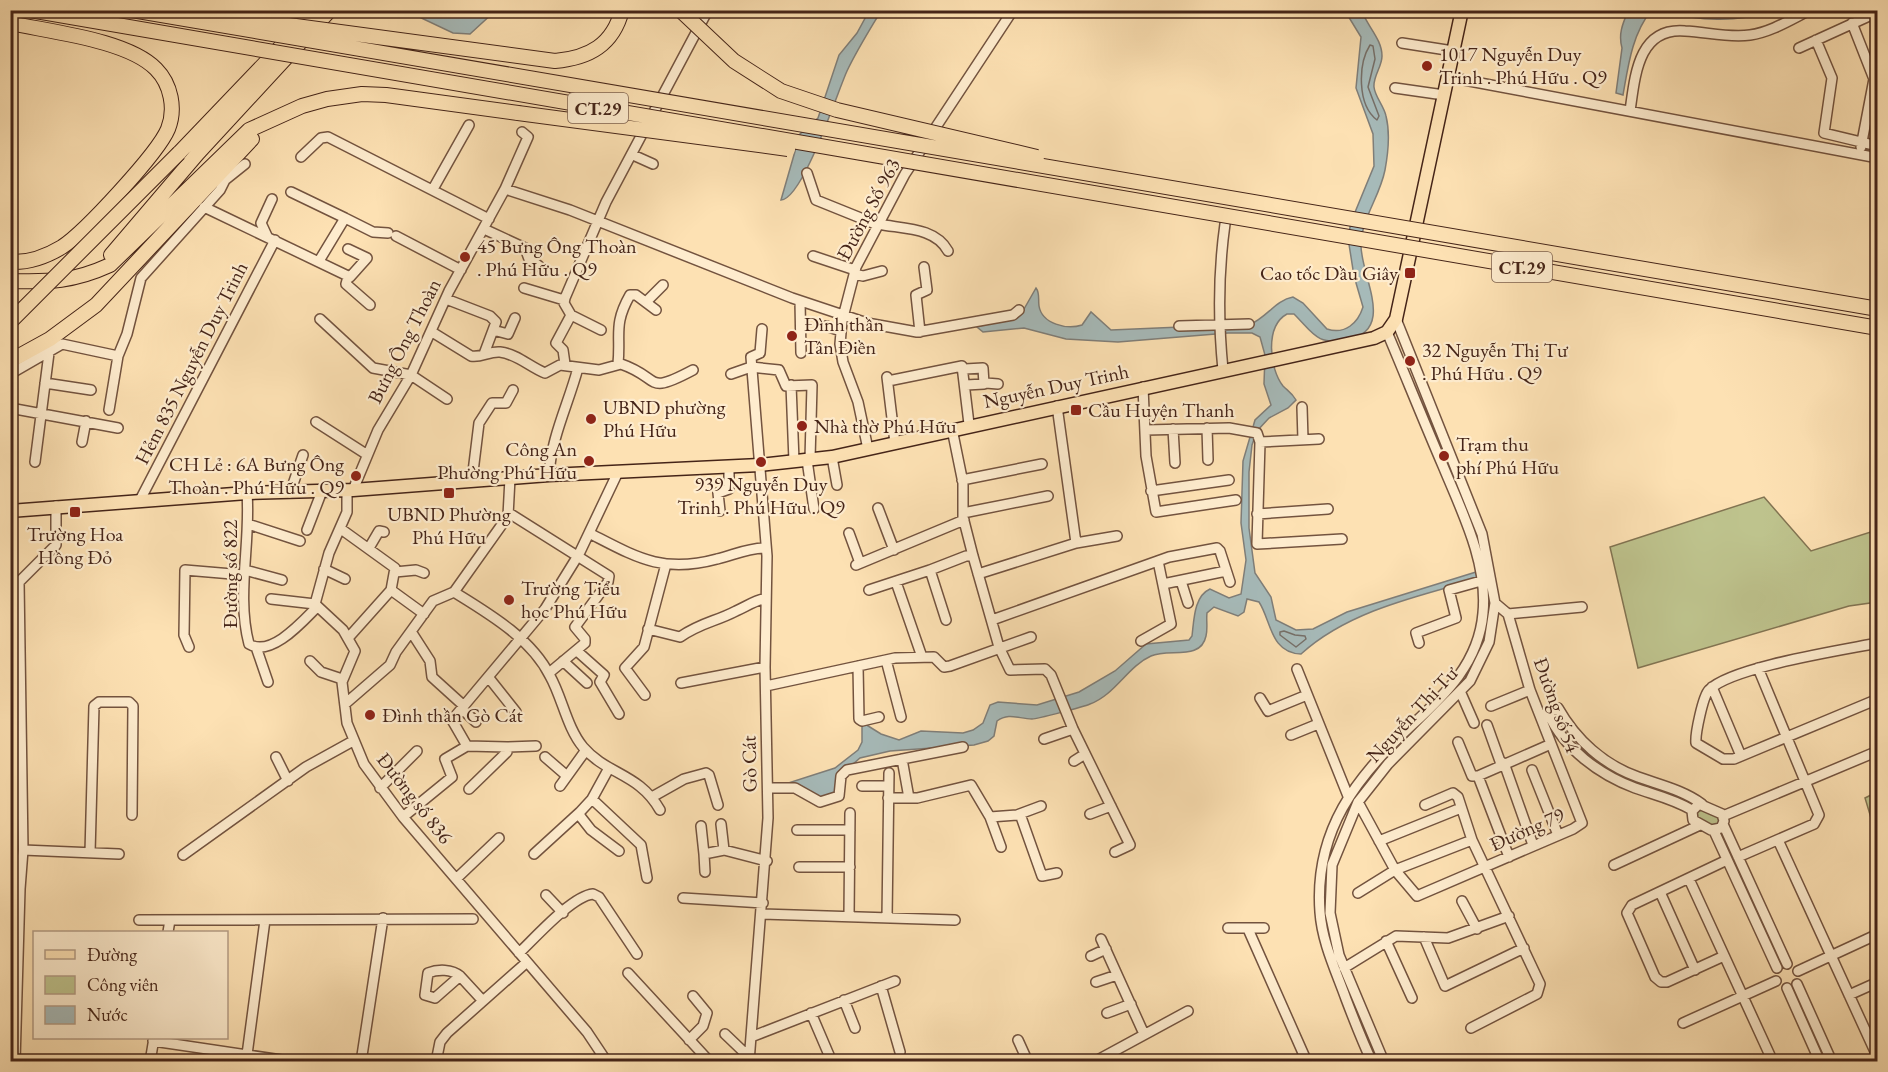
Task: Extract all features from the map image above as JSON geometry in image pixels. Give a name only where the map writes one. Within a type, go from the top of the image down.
[{"type":"highway","name":"CT.29","points":[[30,10],[1878,328]]},
{"type":"highway","name":"CT.29","points":[[132,10],[1878,309]]},
{"type":"highway","points":[[179,10],[555,61],[584,56],[597,49],[614,32],[622,10]]},
{"type":"highway","points":[[10,322],[179,153],[316,10]]},
{"type":"highway","points":[[65,281],[85,273],[111,256],[198,153],[330,10]]},
{"type":"highway","points":[[680,10],[734,61],[781,91],[808,101],[1171,189]]},
{"type":"highway","points":[[10,22],[114,46],[144,59],[164,79],[172,106],[168,129],[150,157],[63,246],[34,260],[10,262]]},
{"type":"highway","points":[[10,281],[65,281],[86,276],[110,265],[124,254],[226,150],[249,130],[303,106],[327,99],[362,94],[386,95],[861,159],[1167,205]]},
{"type":"highway","points":[[10,361],[50,339],[96,305],[232,158],[275,119]]},
{"type":"main road","points":[[1387,332],[1396,319],[1462,10]]},
{"type":"main road","name":"Nguyễn Duy Trinh","points":[[12,510],[247,493],[350,490],[549,475],[760,465],[832,457],[969,424],[1285,358],[1387,332]]},
{"type":"street","points":[[564,300],[598,221],[708,10]]},
{"type":"street","name":"Đường Số 963","points":[[867,449],[858,402],[843,362],[841,331],[854,272],[905,174],[1013,10]]},
{"type":"street","points":[[1630,111],[1638,60],[1649,44],[1665,33],[1686,31],[1721,36],[1750,35],[1780,26],[1810,10]]},
{"type":"street","points":[[1799,48],[1878,12]]},
{"type":"street","points":[[1852,23],[1874,80],[1859,155]]},
{"type":"street","points":[[1816,40],[1832,78],[1824,133],[1878,146]]},
{"type":"street","points":[[1402,43],[1453,51]]},
{"type":"street","points":[[1448,77],[1878,158]]},
{"type":"street","points":[[1395,88],[1444,95]]},
{"type":"street","points":[[433,189],[469,125]]},
{"type":"street","name":"Bưng Ông Thoàn","points":[[350,490],[366,454],[411,375],[446,298],[505,189],[528,136],[522,132]]},
{"type":"street","points":[[301,157],[321,138],[328,137],[489,219]]},
{"type":"street","points":[[633,155],[653,164]]},
{"type":"street","points":[[109,410],[118,356],[128,334],[141,278],[225,180],[245,164]]},
{"type":"street","points":[[807,173],[816,200],[878,225],[932,234],[943,242],[948,251]]},
{"type":"street","points":[[505,189],[598,221],[800,301],[867,323],[920,332],[1013,315],[1019,310]]},
{"type":"street","points":[[291,192],[372,232],[392,235],[461,270]]},
{"type":"street","points":[[271,238],[261,223],[272,199]]},
{"type":"street","points":[[204,207],[348,277],[353,277],[368,258],[348,249]]},
{"type":"street","points":[[319,261],[345,218]]},
{"type":"street","points":[[1223,370],[1218,325],[1219,267],[1225,224]]},
{"type":"street","points":[[484,229],[525,248],[530,259],[539,266]]},
{"type":"street","name":"Hẻm 835 Nguyễn Duy Trinh","points":[[140,502],[271,238]]},
{"type":"street","points":[[813,256],[863,276],[882,271]]},
{"type":"street","points":[[920,332],[916,295],[927,290],[924,267]]},
{"type":"street","points":[[348,277],[346,284],[369,305]]},
{"type":"street","points":[[646,303],[663,285]]},
{"type":"street","points":[[524,288],[564,300],[572,315],[601,330]]},
{"type":"street","points":[[618,364],[620,347],[616,333],[621,310],[630,295],[636,295],[656,310]]},
{"type":"street","points":[[446,298],[490,316],[496,322],[484,354]]},
{"type":"street","points":[[800,301],[801,353]]},
{"type":"street","points":[[565,364],[563,350],[556,343],[572,315]]},
{"type":"street","points":[[493,330],[508,334],[515,318]]},
{"type":"street","points":[[320,319],[373,369],[411,375],[447,399]]},
{"type":"street","name":"Nguyễn Thị Tư","points":[[1384,1062],[1344,968],[1330,913],[1332,864],[1358,802],[1389,764],[1470,681],[1489,642],[1495,603],[1482,534],[1396,319]]},
{"type":"street","points":[[1179,326],[1249,324]]},
{"type":"street","points":[[826,326],[841,331]]},
{"type":"street","points":[[751,367],[751,356],[760,352],[762,329]]},
{"type":"street","points":[[432,332],[471,356],[504,353],[545,373],[565,364],[599,370],[624,364],[651,382],[663,384],[693,370]]},
{"type":"street","name":"Nguyễn Thị Tư","points":[[1372,1062],[1331,959],[1320,914],[1322,863],[1335,822],[1348,796],[1377,757],[1431,708],[1461,675],[1479,638],[1484,613],[1481,580],[1472,536],[1387,332]]},
{"type":"street","points":[[10,374],[62,344],[118,356]]},
{"type":"street","points":[[35,462],[49,353]]},
{"type":"street","points":[[895,443],[888,378],[961,366],[965,369],[983,368],[986,382]]},
{"type":"street","points":[[731,374],[751,367],[781,371],[785,384],[812,385],[809,459],[814,509]]},
{"type":"street","name":"Gò Cát","points":[[749,1059],[767,861],[768,788],[765,667],[766,548],[751,367]]},
{"type":"street","points":[[549,475],[554,436],[566,410],[578,368]]},
{"type":"street","points":[[965,369],[969,424]]},
{"type":"street","points":[[966,385],[986,382],[998,384]]},
{"type":"street","points":[[45,383],[91,390]]},
{"type":"street","points":[[791,386],[794,461]]},
{"type":"street","points":[[1143,387],[1151,491],[1156,512],[1236,500]]},
{"type":"street","points":[[472,480],[479,423],[492,403],[506,403],[513,390]]},
{"type":"street","points":[[1058,406],[1076,543]]},
{"type":"street","points":[[1302,407],[1303,440]]},
{"type":"street","points":[[10,408],[42,412],[118,428]]},
{"type":"street","points":[[82,442],[86,421]]},
{"type":"street","points":[[316,422],[366,454]]},
{"type":"street","points":[[1207,428],[1208,460]]},
{"type":"street","points":[[952,429],[963,480],[963,516],[999,647],[1010,670],[1045,669],[1061,696],[1080,757],[1131,845],[1122,849]]},
{"type":"street","points":[[1173,429],[1174,464]]},
{"type":"street","points":[[1146,430],[1244,429],[1258,437],[1319,439]]},
{"type":"street","points":[[1258,437],[1255,541],[1259,545],[1342,539]]},
{"type":"street","points":[[290,493],[303,455]]},
{"type":"street","points":[[832,457],[837,485]]},
{"type":"street","points":[[963,480],[1042,464]]},
{"type":"street","points":[[720,511],[718,493],[729,490],[729,466]]},
{"type":"street","points":[[467,746],[452,722],[545,609],[577,557],[618,472]]},
{"type":"street","points":[[345,704],[380,675],[437,597],[454,592],[509,513],[510,478]]},
{"type":"street","points":[[1151,491],[1229,480]]},
{"type":"street","points":[[316,606],[324,569],[347,512],[350,490]]},
{"type":"street","points":[[307,530],[322,491]]},
{"type":"street","name":"Đường số 822","points":[[247,493],[248,524],[244,573],[246,634],[249,644],[256,647],[272,644],[288,635],[316,606]]},
{"type":"street","points":[[849,533],[858,564],[963,516],[1048,496]]},
{"type":"street","points":[[15,1062],[13,1050],[15,889],[23,850],[19,582],[56,545],[56,506]]},
{"type":"street","points":[[878,508],[894,549]]},
{"type":"street","points":[[1257,514],[1328,509]]},
{"type":"street","points":[[509,513],[609,576],[609,580],[576,625],[576,630],[586,641],[549,673]]},
{"type":"street","points":[[248,524],[300,542]]},
{"type":"street","points":[[271,599],[316,606],[349,637],[391,590],[395,572],[388,562],[341,529]]},
{"type":"street","points":[[369,548],[379,531],[384,532]]},
{"type":"street","points":[[589,533],[642,560],[666,564],[695,563],[717,559],[746,549],[766,548]]},
{"type":"street","points":[[978,574],[1076,543],[1116,536]]},
{"type":"street","points":[[992,620],[1158,561],[1217,548],[1230,582]]},
{"type":"street","points":[[869,590],[966,556],[973,556]]},
{"type":"street","points":[[1142,640],[1171,624],[1158,561]]},
{"type":"street","points":[[645,695],[625,668],[644,647],[666,564]]},
{"type":"street","points":[[324,569],[345,579]]},
{"type":"street","points":[[189,646],[184,635],[185,570],[244,573],[282,580]]},
{"type":"street","points":[[395,572],[416,570],[424,573]]},
{"type":"street","points":[[930,570],[946,620]]},
{"type":"street","points":[[1163,584],[1226,571]]},
{"type":"street","points":[[1419,643],[1416,633],[1456,618],[1449,590],[1481,580]]},
{"type":"street","points":[[1181,581],[1188,603]]},
{"type":"street","points":[[896,582],[922,657]]},
{"type":"street","points":[[391,590],[424,614]]},
{"type":"street","points":[[454,592],[481,608],[520,640],[549,673],[578,738],[586,750],[609,768],[639,784],[652,797],[660,810]]},
{"type":"street","points":[[648,629],[680,637],[704,622],[734,612],[753,601],[766,598]]},
{"type":"street","points":[[1495,603],[1508,614],[1582,607]]},
{"type":"street","name":"Đường số 54","points":[[1508,614],[1530,690],[1544,715],[1551,744],[1582,823]]},
{"type":"street","points":[[412,633],[430,661],[432,677],[476,722]]},
{"type":"street","name":"Đường số 836","points":[[349,637],[354,656],[342,679],[345,704],[353,741],[381,788],[403,817],[586,1032],[607,1062]]},
{"type":"street","points":[[766,686],[886,660],[934,657],[944,667],[950,666],[1031,637]]},
{"type":"street","points":[[1878,643],[1758,668],[1712,687],[1706,695],[1696,743],[1727,760],[1878,699]]},
{"type":"street","points":[[256,647],[268,681]]},
{"type":"street","points":[[577,651],[604,675],[600,682],[620,714]]},
{"type":"street","points":[[886,660],[901,717]]},
{"type":"street","points":[[310,661],[321,672],[342,679]]},
{"type":"street","points":[[563,662],[587,683]]},
{"type":"street","points":[[858,666],[859,719],[862,721],[879,717]]},
{"type":"street","points":[[681,682],[765,667]]},
{"type":"street","points":[[1738,857],[1817,821],[1818,812],[1758,668]]},
{"type":"street","points":[[1298,669],[1348,796]]},
{"type":"street","points":[[489,678],[516,712]]},
{"type":"street","points":[[1712,687],[1741,756]]},
{"type":"street","points":[[1491,706],[1530,690]]},
{"type":"street","points":[[1461,691],[1474,723]]},
{"type":"street","points":[[1260,698],[1268,711],[1307,695]]},
{"type":"street","points":[[90,853],[94,706],[99,702],[129,702],[133,706],[132,815]]},
{"type":"street","points":[[1692,810],[1605,774],[1572,747],[1544,715],[1558,708],[1581,740],[1604,759],[1636,776],[1679,791],[1702,804],[1723,820],[1787,963],[1798,970]]},
{"type":"street","points":[[1291,735],[1318,724]]},
{"type":"street","points":[[1487,725],[1533,845]]},
{"type":"street","points":[[1044,739],[1070,730]]},
{"type":"street","points":[[183,855],[306,766],[353,741]]},
{"type":"street","points":[[1458,742],[1472,776],[1478,776],[1551,744]]},
{"type":"street","points":[[403,817],[452,777],[444,761],[467,746],[536,746]]},
{"type":"street","points":[[469,789],[507,752],[507,747]]},
{"type":"street","points":[[768,788],[795,788],[820,802],[838,796],[841,776],[847,770],[963,747]]},
{"type":"street","points":[[560,786],[586,750]]},
{"type":"street","points":[[381,788],[417,751]]},
{"type":"street","points":[[1714,831],[1723,820],[1805,781],[1878,751]]},
{"type":"street","points":[[276,757],[288,781]]},
{"type":"street","points":[[545,757],[567,776]]},
{"type":"street","points":[[902,759],[909,798]]},
{"type":"street","points":[[534,854],[592,799],[609,768]]},
{"type":"street","points":[[1532,770],[1558,835]]},
{"type":"street","points":[[652,797],[684,779],[706,773],[709,775],[718,805]]},
{"type":"street","points":[[887,918],[889,773]]},
{"type":"street","points":[[1478,776],[1509,856]]},
{"type":"street","points":[[888,798],[909,798],[971,785],[990,817],[1001,848]]},
{"type":"street","points":[[862,786],[888,786]]},
{"type":"street","points":[[1425,805],[1453,793],[1458,797],[1473,840],[1524,948],[1540,990],[1537,994],[1471,1028]]},
{"type":"street","points":[[592,799],[641,845],[647,878]]},
{"type":"street","points":[[1358,802],[1395,870]]},
{"type":"street","points":[[1692,810],[1702,804]]},
{"type":"street","points":[[990,817],[1020,814],[1041,806]]},
{"type":"street","points":[[1090,814],[1108,807]]},
{"type":"street","points":[[1379,841],[1461,808]]},
{"type":"street","points":[[1692,810],[1693,820],[1714,831],[1777,968],[1776,981]]},
{"type":"street","points":[[580,812],[582,820],[591,830],[618,851]]},
{"type":"street","points":[[849,916],[850,813]]},
{"type":"street","points":[[1020,814],[1042,876],[1058,873]]},
{"type":"street","name":"Đường 79","points":[[1395,870],[1417,896],[1578,827],[1582,823]]},
{"type":"street","points":[[721,825],[724,850]]},
{"type":"street","points":[[1614,866],[1700,825]]},
{"type":"street","points":[[701,826],[705,872]]},
{"type":"street","points":[[797,830],[850,830]]},
{"type":"street","points":[[456,879],[499,838]]},
{"type":"street","points":[[1358,893],[1395,870],[1473,840]]},
{"type":"street","points":[[1778,840],[1878,1058]]},
{"type":"street","points":[[23,850],[119,854]]},
{"type":"street","points":[[704,854],[724,850],[767,861]]},
{"type":"street","points":[[1724,956],[1667,982],[1659,981],[1628,918],[1630,906],[1728,860]]},
{"type":"street","points":[[799,867],[850,867]]},
{"type":"street","points":[[1689,879],[1773,1062]]},
{"type":"street","points":[[1660,892],[1695,970]]},
{"type":"street","points":[[546,895],[563,913]]},
{"type":"street","points":[[519,953],[563,913],[587,895],[599,897],[637,954]]},
{"type":"street","points":[[683,897],[763,903]]},
{"type":"street","points":[[1462,901],[1477,929]]},
{"type":"street","points":[[762,914],[955,920]]},
{"type":"street","points":[[1344,968],[1396,936],[1448,939],[1509,916]]},
{"type":"street","points":[[361,1062],[383,918]]},
{"type":"street","points":[[139,920],[473,919]]},
{"type":"street","points":[[168,931],[170,920]]},
{"type":"street","points":[[246,1058],[265,920]]},
{"type":"street","points":[[1228,928],[1264,928]]},
{"type":"street","points":[[1248,929],[1307,1062]]},
{"type":"street","points":[[1798,970],[1878,934]]},
{"type":"street","points":[[1424,937],[1445,986],[1524,948]]},
{"type":"street","points":[[1101,939],[1144,1034]]},
{"type":"street","points":[[1386,941],[1412,998]]},
{"type":"street","points":[[1091,956],[1106,950]]},
{"type":"street","points":[[436,1062],[440,1042],[447,1033],[527,962]]},
{"type":"street","points":[[1777,968],[1787,963]]},
{"type":"street","points":[[1798,970],[1797,984],[1832,1062]]},
{"type":"street","points":[[628,973],[710,1062]]},
{"type":"street","points":[[1096,982],[1118,975]]},
{"type":"street","points":[[460,976],[483,1001]]},
{"type":"street","points":[[751,1037],[895,981]]},
{"type":"street","points":[[1683,1023],[1776,981]]},
{"type":"street","points":[[1776,981],[1787,988],[1820,1062]]},
{"type":"street","points":[[1849,995],[1878,982]]},
{"type":"street","points":[[1787,988],[1797,984]]},
{"type":"street","points":[[881,986],[900,1052]]},
{"type":"street","points":[[689,1040],[707,1018],[707,1013],[693,996]]},
{"type":"street","points":[[844,1000],[855,1028]]},
{"type":"street","points":[[1107,1012],[1131,1004]]},
{"type":"street","points":[[1094,1062],[1107,1059],[1144,1034],[1188,1011]]},
{"type":"street","points":[[811,1014],[829,1055]]},
{"type":"street","points":[[725,1034],[749,1059]]},
{"type":"street","points":[[150,1062],[154,1040],[246,1058],[295,1062]]},
{"type":"street","points":[[1018,1040],[1028,1062]]},
{"type":"green space","points":[[1764,497],[1811,551],[1877,530],[1877,602],[1849,606],[1638,668],[1610,547]]},
{"type":"green space","points":[[1877,792],[1877,838],[1865,798]]},
{"type":"green space","points":[[1700,808],[1720,818],[1719,824],[1712,827],[1697,820],[1696,812]]},
{"type":"water","points":[[381,11],[445,11],[456,16],[466,16],[481,11],[495,11],[470,34],[453,33],[413,14],[399,15]]},
{"type":"water","points":[[869,11],[881,11],[847,71],[809,165],[790,195],[781,200],[800,134],[818,118],[839,55],[857,33]]},
{"type":"water","points":[[1345,11],[1362,11],[1380,44],[1382,56],[1374,87],[1387,122],[1387,157],[1383,180],[1364,225],[1361,243],[1373,313],[1370,325],[1362,334],[1347,340],[1322,339],[1311,332],[1294,314],[1287,314],[1275,328],[1272,337],[1272,358],[1275,369],[1283,386],[1296,400],[1288,408],[1269,418],[1257,431],[1252,445],[1249,472],[1249,528],[1255,573],[1271,597],[1276,620],[1296,630],[1313,629],[1347,612],[1476,572],[1478,579],[1408,599],[1362,616],[1320,639],[1301,654],[1283,648],[1277,642],[1259,602],[1247,599],[1244,612],[1238,616],[1214,607],[1207,613],[1206,636],[1198,649],[1151,656],[1135,666],[1107,694],[1090,704],[1036,718],[1010,716],[1001,718],[997,721],[994,736],[988,741],[974,745],[890,751],[860,758],[852,765],[835,794],[819,798],[785,784],[835,768],[858,750],[862,742],[862,726],[865,724],[881,734],[899,740],[921,731],[963,733],[983,723],[990,705],[998,702],[1037,705],[1079,692],[1115,671],[1146,644],[1189,640],[1192,636],[1198,603],[1205,592],[1210,589],[1229,598],[1241,594],[1246,560],[1241,523],[1243,461],[1255,420],[1271,405],[1264,384],[1265,355],[1260,337],[1252,333],[1228,333],[1118,342],[1066,339],[1024,328],[983,332],[977,327],[1014,316],[1024,309],[1036,288],[1039,306],[1045,317],[1056,324],[1069,327],[1082,325],[1091,312],[1111,330],[1251,324],[1293,297],[1303,303],[1327,329],[1345,329],[1354,323],[1363,307],[1354,276],[1348,238],[1351,222],[1374,166],[1373,134],[1356,88],[1361,37]]},
{"type":"water","points":[[1628,11],[1651,11],[1635,40],[1623,95],[1616,93],[1622,48],[1621,33]]},
{"type":"water","points":[[1662,11],[1772,11],[1731,19],[1704,19]]},
{"type":"place","name":"1017 Nguyễn Duy Trinh . Phú Hữu . Q9","points":[[1427,66]]},
{"type":"place","name":"45 Bưng Ông Thoàn . Phú Hữu . Q9","points":[[465,257]]},
{"type":"place","name":"Cao tốc Dầu Giây","points":[[1410,273]]},
{"type":"place","name":"Đình thần Tân Điền","points":[[792,336]]},
{"type":"place","name":"32 Nguyễn Thị Tư . Phú Hữu . Q9","points":[[1410,361]]},
{"type":"place","name":"Cầu Huyện Thanh","points":[[1076,410]]},
{"type":"place","name":"UBND phường Phú Hữu","points":[[591,419]]},
{"type":"place","name":"Nhà thờ Phú Hữu","points":[[802,426]]},
{"type":"place","name":"Trạm thu phí Phú Hữu","points":[[1444,456]]},
{"type":"place","name":"Công An Phường Phú Hữu","points":[[589,461]]},
{"type":"place","name":"939 Nguyễn Duy Trinh . Phú Hữu . Q9","points":[[761,462]]},
{"type":"place","name":"CH Lẻ : 6A Bưng Ông Thoàn . Phú Hữu . Q9","points":[[356,476]]},
{"type":"place","name":"UBND Phường Phú Hữu","points":[[449,493]]},
{"type":"place","name":"Trường Hoa Hồng Đỏ","points":[[75,512]]},
{"type":"place","name":"Trường Tiểu học Phú Hữu","points":[[509,600]]},
{"type":"place","name":"Đình thần Gò Cát","points":[[370,715]]}]
